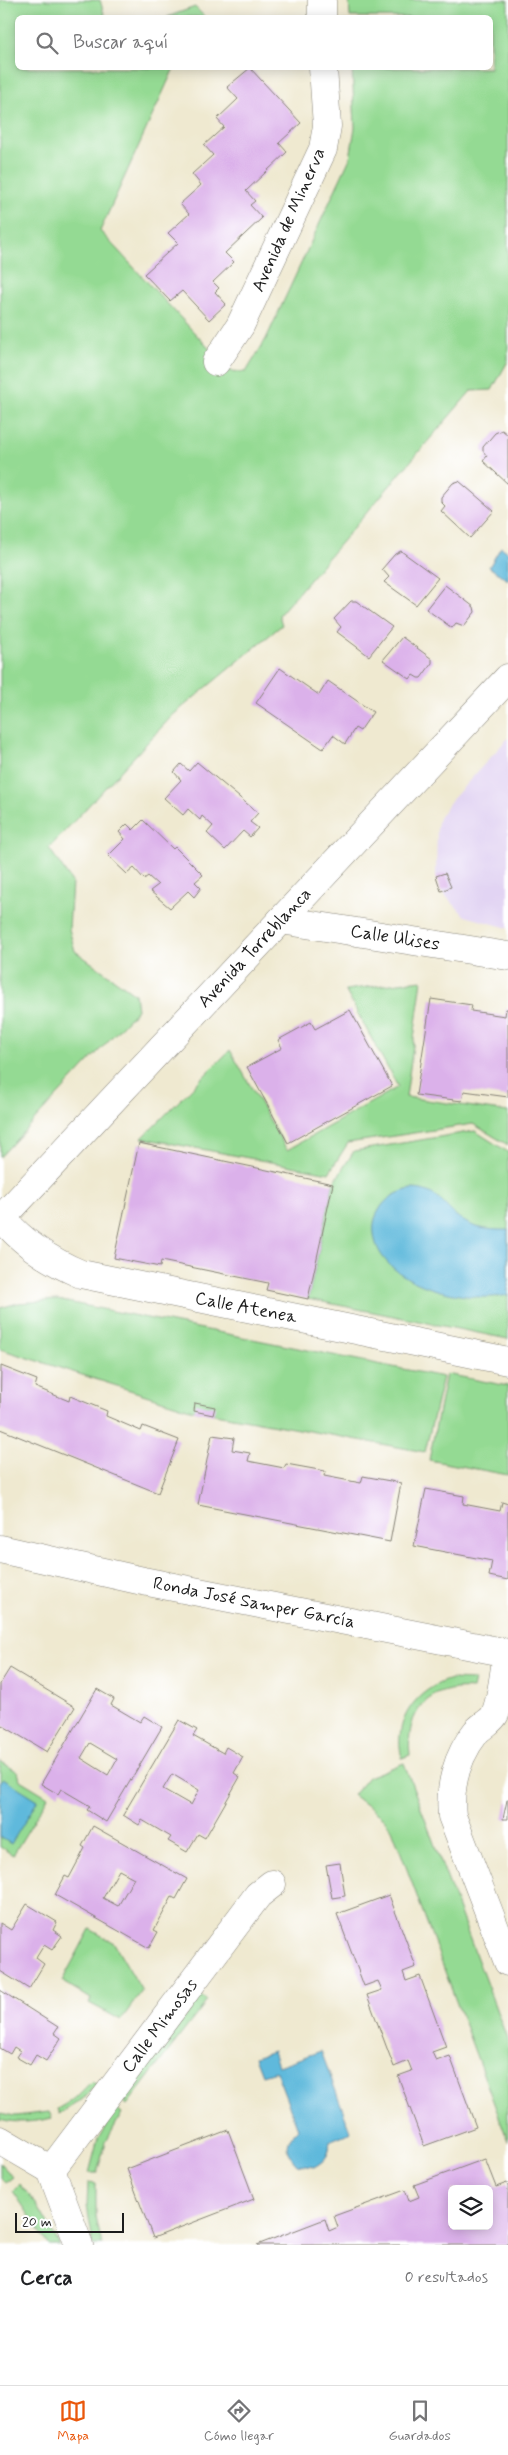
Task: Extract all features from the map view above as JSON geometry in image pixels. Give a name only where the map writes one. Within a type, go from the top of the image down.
[{"type":"street","points":[[322,0],[322,15]]},
{"type":"street","name":"Avenida de Minerva","points":[[216,362],[240,326],[323,150],[326,126],[324,70]]},
{"type":"street","name":"Avenida Torreblanca","points":[[1,1220],[508,678]]},
{"type":"street","name":"Calle Ulises","points":[[281,920],[508,956]]},
{"type":"street","name":"Calle Atenea","points":[[1,1220],[17,1236],[38,1252],[58,1264],[81,1274],[508,1361]]},
{"type":"street","name":"Ronda José Samper García","points":[[0,1549],[143,1581],[508,1653]]},
{"type":"street","points":[[508,1653],[502,1716],[477,1730],[466,1746],[457,1765],[450,1796],[452,1816],[508,1962]]},
{"type":"street","name":"Calle Mimosas","points":[[51,2170],[253,1902],[272,1884]]},
{"type":"street","points":[[0,2140],[51,2170],[79,2245]]},
{"type":"shaded area","points":[[508,738],[508,928],[465,916],[441,891],[436,876],[437,827],[439,818],[450,802]]},
{"type":"green space","points":[[0,0],[100,0],[104,15],[15,15],[15,70],[173,70],[100,231],[230,371],[246,372],[266,339],[350,158],[355,127],[352,70],[493,70],[493,15],[350,15],[349,0],[508,0],[508,361],[492,390],[471,391],[279,615],[282,625],[173,715],[49,848],[72,882],[69,929],[75,951],[135,994],[137,1010],[0,1157]]},
{"type":"green space","points":[[195,7],[203,15],[173,15]]},
{"type":"green space","points":[[422,980],[406,1097],[508,1112],[508,1145],[473,1124],[348,1143],[329,1173],[142,1138],[230,1050],[287,1150],[398,1087],[345,990]]},
{"type":"green space","points":[[475,1131],[508,1152],[508,1339],[308,1299],[333,1184],[354,1151]]},
{"type":"green space","points":[[57,1300],[443,1377],[425,1452],[193,1410],[0,1349],[0,1308],[18,1303]]},
{"type":"green space","points":[[446,1374],[508,1386],[508,1475],[429,1460]]},
{"type":"green space","points":[[451,1679],[475,1680],[473,1689],[444,1691],[423,1704],[416,1714],[412,1726],[409,1739],[410,1755],[402,1758],[401,1731],[404,1719],[410,1708],[427,1690]]},
{"type":"green space","points":[[0,1761],[18,1772],[20,1780],[48,1797],[13,1855],[0,1847]]},
{"type":"green space","points":[[404,1763],[508,2041],[508,2141],[392,1829],[383,1818],[353,1795],[368,1777]]},
{"type":"green space","points":[[90,1929],[114,1943],[142,1991],[121,2020],[89,2003],[91,1999],[62,1981]]},
{"type":"green space","points":[[201,1996],[207,2001],[127,2105],[121,2100]]},
{"type":"green space","points":[[92,2081],[97,2084],[83,2099],[59,2114],[57,2109],[74,2099]]},
{"type":"green space","points":[[116,2108],[122,2113],[106,2142],[97,2173],[89,2173],[98,2139]]},
{"type":"green space","points":[[49,2112],[52,2118],[39,2121],[19,2122],[0,2119],[0,2113],[16,2116]]},
{"type":"green space","points":[[0,2163],[13,2177],[5,2183],[0,2178]]},
{"type":"green space","points":[[88,2183],[96,2184],[96,2217],[102,2245],[94,2245],[93,2242],[87,2206]]},
{"type":"green space","points":[[20,2184],[37,2205],[60,2245],[49,2245],[13,2191]]},
{"type":"water","points":[[501,547],[508,552],[508,580],[489,567]]},
{"type":"water","points":[[411,1189],[434,1195],[455,1215],[473,1226],[508,1230],[508,1295],[491,1297],[449,1293],[428,1287],[408,1278],[391,1266],[380,1252],[374,1234],[375,1220],[381,1207],[388,1199]]},
{"type":"water","points":[[3,1778],[38,1800],[11,1844],[0,1837],[0,1781]]},
{"type":"water","points":[[273,2051],[278,2066],[321,2051],[351,2132],[329,2141],[329,2150],[326,2157],[314,2167],[297,2165],[290,2156],[289,2142],[298,2129],[276,2071],[262,2075],[255,2057]]},
{"type":"building","points":[[248,70],[252,70],[301,123],[279,143],[287,152],[246,191],[255,201],[250,205],[262,218],[225,253],[234,262],[213,282],[219,288],[215,292],[226,304],[209,320],[182,291],[170,301],[144,274],[178,243],[168,233],[189,214],[180,204],[201,185],[192,174],[213,155],[204,145],[224,127],[217,119],[238,99],[227,87]]},
{"type":"building","points":[[502,430],[508,435],[508,484],[483,461],[487,456],[483,451],[483,447],[495,433]]},
{"type":"building","points":[[459,481],[494,511],[470,538],[441,511],[445,506],[441,502],[441,497],[453,483]]},
{"type":"building","points":[[401,551],[438,578],[416,605],[384,582],[389,577],[382,569],[395,554]]},
{"type":"building","points":[[445,585],[474,607],[475,612],[464,626],[456,623],[452,628],[426,609]]},
{"type":"building","points":[[351,601],[356,601],[392,627],[369,656],[337,632],[341,627],[334,619]]},
{"type":"building","points":[[402,637],[432,659],[432,663],[421,678],[413,675],[410,679],[383,660]]},
{"type":"building","points":[[280,668],[319,695],[328,681],[373,712],[360,731],[355,728],[345,744],[333,735],[323,749],[256,703]]},
{"type":"building","points":[[197,762],[258,813],[250,822],[258,828],[250,837],[243,831],[225,850],[207,833],[213,826],[202,816],[200,820],[188,809],[183,815],[164,798],[181,780],[174,772],[181,764],[189,771]]},
{"type":"building","points":[[143,820],[173,849],[175,847],[203,875],[195,882],[201,888],[194,897],[188,891],[170,908],[150,891],[158,885],[148,876],[144,879],[134,868],[127,874],[108,856],[125,839],[119,832],[127,824],[133,830]]},
{"type":"building","points":[[445,873],[451,887],[441,891],[436,876]]},
{"type":"building","points":[[431,999],[472,1005],[471,1011],[505,1016],[506,1009],[508,1009],[508,1097],[464,1091],[462,1101],[416,1095]]},
{"type":"building","points":[[350,1010],[392,1086],[288,1143],[247,1067],[282,1048],[278,1040],[311,1022],[315,1029]]},
{"type":"building","points":[[139,1143],[333,1184],[308,1299],[266,1290],[268,1283],[161,1261],[160,1267],[114,1258]]},
{"type":"building","points":[[1,1366],[37,1380],[35,1387],[69,1401],[70,1396],[107,1411],[106,1416],[141,1431],[143,1426],[179,1440],[158,1493],[0,1429]]},
{"type":"building","points":[[195,1403],[215,1407],[213,1415],[194,1411]]},
{"type":"building","points":[[212,1435],[234,1438],[232,1450],[250,1453],[248,1461],[284,1468],[286,1464],[325,1471],[324,1476],[361,1483],[363,1476],[401,1483],[390,1542],[198,1505]]},
{"type":"building","points":[[426,1489],[464,1496],[463,1504],[500,1511],[502,1502],[508,1504],[508,1580],[489,1576],[492,1561],[414,1546]]},
{"type":"building","points":[[10,1668],[75,1707],[47,1752],[0,1724],[0,1684]]},
{"type":"building","points":[[97,1689],[114,1699],[111,1705],[140,1722],[144,1716],[162,1727],[106,1822],[87,1810],[90,1806],[61,1789],[58,1794],[41,1784]],"holes":[[[90,1743],[117,1759],[108,1775],[81,1758]]]},
{"type":"building","points":[[179,1720],[197,1730],[193,1736],[223,1753],[226,1747],[243,1757],[234,1773],[240,1777],[205,1838],[198,1834],[187,1852],[168,1841],[171,1837],[142,1820],[139,1825],[123,1815]],"holes":[[[172,1774],[199,1790],[191,1805],[163,1789]]]},
{"type":"building","points":[[507,1800],[508,1819],[503,1819]]},
{"type":"building","points":[[93,1826],[187,1879],[176,1899],[172,1897],[154,1930],[158,1932],[149,1948],[55,1895],[65,1876],[69,1878],[85,1848],[82,1846]],"holes":[[[119,1870],[134,1878],[118,1906],[103,1898]]]},
{"type":"building","points":[[340,1863],[345,1896],[332,1898],[326,1865]]},
{"type":"building","points":[[389,1895],[416,1967],[403,1972],[406,1981],[420,1976],[446,2047],[432,2052],[436,2061],[450,2056],[476,2127],[424,2146],[398,2076],[412,2071],[408,2061],[394,2067],[367,1995],[382,1990],[378,1981],[364,1986],[337,1914]]},
{"type":"building","points":[[27,1904],[57,1922],[53,1930],[62,1936],[52,1950],[44,1945],[36,1958],[44,1964],[29,1989],[0,1971],[0,1923],[11,1930]]},
{"type":"building","points":[[0,1990],[58,2027],[54,2033],[61,2038],[46,2061],[36,2055],[30,2065],[16,2057],[20,2051],[14,2047],[10,2054],[0,2048]]},
{"type":"building","points":[[228,2130],[254,2199],[153,2238],[127,2169]]},
{"type":"building","points":[[485,2159],[496,2187],[507,2183],[508,2245],[257,2245],[325,2219],[329,2231],[338,2227],[334,2216],[405,2190],[409,2201],[419,2197],[414,2185]]}]
